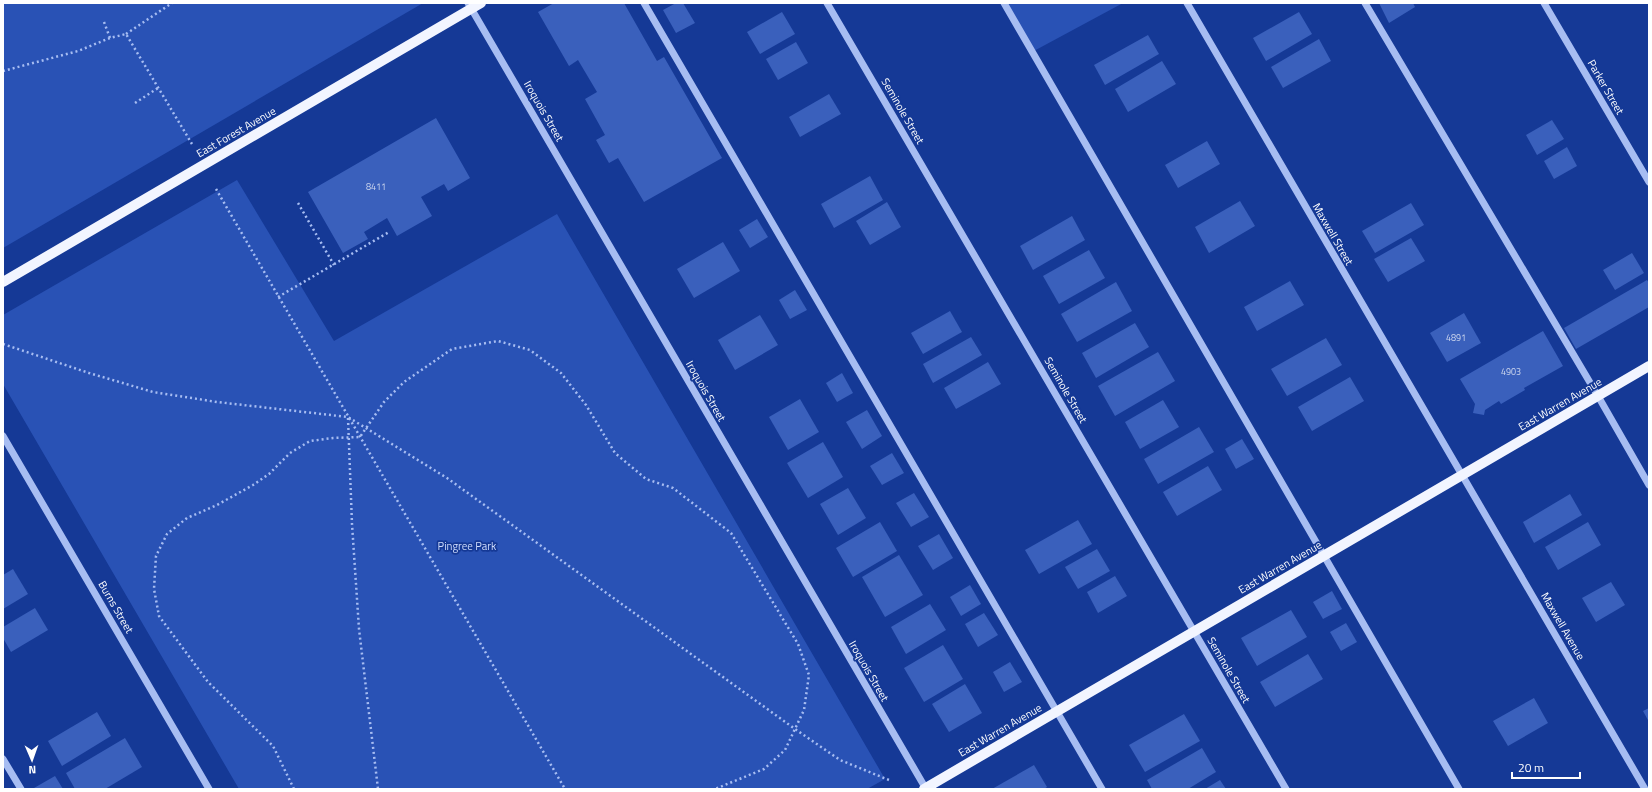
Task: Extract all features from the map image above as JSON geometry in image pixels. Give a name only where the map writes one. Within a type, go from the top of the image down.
[{"type":"main road","name":"East Forest Avenue","points":[[3,282],[470,6],[481,3]]},
{"type":"main road","name":"East Warren Avenue","points":[[925,789],[1649,366]]},
{"type":"street","points":[[644,3],[1102,789]]},
{"type":"street","name":"Seminole Street","points":[[827,3],[1286,789]]},
{"type":"street","points":[[1004,3],[1459,789]]},
{"type":"street","name":"Maxwell Street","points":[[1187,3],[1461,475]]},
{"type":"street","points":[[1365,3],[1598,396],[1649,485]]},
{"type":"street","name":"Parker Street","points":[[1544,3],[1649,182]]},
{"type":"street","name":"Iroquois Street","points":[[470,6],[925,789]]},
{"type":"street","name":"Burns Street","points":[[3,436],[209,789]]},
{"type":"street","name":"Maxwell Avenue","points":[[1461,475],[1645,789]]},
{"type":"street","points":[[3,759],[21,789]]},
{"type":"path","points":[[3,71],[78,51],[110,38],[126,34],[172,3]]},
{"type":"path","points":[[104,22],[110,38]]},
{"type":"path","points":[[126,34],[192,144]]},
{"type":"path","points":[[135,103],[158,88]]},
{"type":"path","points":[[216,189],[565,789]]},
{"type":"path","points":[[298,203],[334,265]]},
{"type":"path","points":[[278,297],[389,232]]},
{"type":"path","points":[[360,437],[384,402],[404,382],[452,349],[498,341],[530,350],[561,374],[586,405],[615,453],[646,479],[673,488],[731,533],[798,644],[809,675],[804,710],[785,750],[764,769],[715,789]]},
{"type":"path","points":[[3,344],[89,373],[153,392],[217,402],[348,417],[447,478],[840,760],[889,780]]},
{"type":"path","points":[[348,417],[352,524],[359,629],[378,789]]},
{"type":"path","points":[[294,789],[273,746],[208,682],[159,616],[154,589],[156,556],[167,534],[187,518],[217,505],[253,485],[269,474],[290,453],[310,441],[360,437]]},
{"type":"green space","points":[[3,3],[423,3],[3,248]]},
{"type":"green space","points":[[1004,3],[1123,3],[1032,52]]},
{"type":"green space","name":"Pingree Park","points":[[237,180],[334,341],[557,214],[885,779],[867,789],[239,789],[3,384],[3,315]]},
{"type":"building","points":[[554,3],[624,3],[657,61],[664,57],[722,158],[644,202],[618,158],[609,163],[596,140],[605,135],[585,99],[597,92],[578,60],[569,66],[538,12]]},
{"type":"building","points":[[676,3],[683,3],[695,23],[676,33],[663,10]]},
{"type":"building","points":[[1379,3],[1413,3],[1415,7],[1389,23]]},
{"type":"building","points":[[782,12],[795,34],[760,54],[747,32]]},
{"type":"building","points":[[1299,12],[1312,34],[1266,61],[1253,38]]},
{"type":"building","points":[[1148,35],[1159,54],[1105,85],[1094,65]]},
{"type":"building","points":[[1319,39],[1331,61],[1283,88],[1271,67]]},
{"type":"building","points":[[796,42],[808,63],[778,80],[766,59]]},
{"type":"building","points":[[1162,61],[1176,84],[1128,112],[1115,89]]},
{"type":"building","points":[[829,94],[841,114],[800,137],[789,117]]},
{"type":"building","points":[[436,118],[470,178],[448,191],[444,184],[421,197],[432,216],[397,236],[387,218],[364,232],[368,239],[343,253],[308,192]]},
{"type":"building","points":[[1552,120],[1564,139],[1537,155],[1526,135]]},
{"type":"building","points":[[1207,141],[1220,164],[1178,188],[1165,165]]},
{"type":"building","points":[[1567,147],[1577,166],[1554,179],[1544,161]]},
{"type":"building","points":[[870,176],[883,200],[834,228],[821,204]]},
{"type":"building","points":[[1240,201],[1255,226],[1209,253],[1195,227]]},
{"type":"building","points":[[887,202],[901,227],[870,245],[856,221]]},
{"type":"building","points":[[1411,203],[1424,225],[1375,253],[1362,231]]},
{"type":"building","points":[[1072,216],[1085,240],[1033,270],[1020,246]]},
{"type":"building","points":[[757,219],[768,237],[750,248],[739,230]]},
{"type":"building","points":[[1411,238],[1425,261],[1388,282],[1374,259]]},
{"type":"building","points":[[723,242],[740,271],[694,298],[677,269]]},
{"type":"building","points":[[1089,250],[1105,278],[1059,304],[1043,276]]},
{"type":"building","points":[[1632,253],[1644,273],[1615,290],[1603,270]]},
{"type":"building","points":[[1647,280],[1649,283],[1649,307],[1576,349],[1564,328]]},
{"type":"building","points":[[1290,281],[1304,305],[1257,331],[1244,307]]},
{"type":"building","points":[[1116,282],[1132,311],[1077,342],[1061,314]]},
{"type":"building","points":[[795,290],[807,310],[790,319],[779,300]]},
{"type":"building","points":[[950,311],[962,332],[923,354],[911,333]]},
{"type":"building","points":[[1464,313],[1481,343],[1447,362],[1430,333]]},
{"type":"building","points":[[760,315],[778,345],[735,370],[718,340]]},
{"type":"building","points":[[1135,323],[1149,347],[1096,378],[1082,353]]},
{"type":"building","points":[[1543,331],[1563,366],[1524,388],[1525,390],[1501,404],[1499,401],[1485,410],[1484,415],[1473,413],[1475,404],[1460,379]]},
{"type":"building","points":[[971,337],[982,355],[933,383],[923,364]]},
{"type":"building","points":[[1326,338],[1342,365],[1287,396],[1271,369]]},
{"type":"building","points":[[1158,352],[1175,381],[1115,416],[1098,386]]},
{"type":"building","points":[[988,362],[1001,384],[956,409],[944,388]]},
{"type":"building","points":[[842,373],[853,393],[837,402],[826,383]]},
{"type":"building","points":[[1350,377],[1364,401],[1312,431],[1298,407]]},
{"type":"building","points":[[800,399],[819,432],[788,450],[769,417]]},
{"type":"building","points":[[1163,400],[1179,427],[1140,449],[1125,422]]},
{"type":"building","points":[[867,410],[882,436],[862,449],[846,422]]},
{"type":"building","points":[[1199,427],[1214,452],[1158,484],[1144,459]]},
{"type":"building","points":[[1242,439],[1254,459],[1236,469],[1225,449]]},
{"type":"building","points":[[823,442],[843,477],[808,498],[787,463]]},
{"type":"building","points":[[892,453],[904,473],[882,485],[870,466]]},
{"type":"building","points":[[1208,466],[1222,490],[1177,516],[1163,492]]},
{"type":"building","points":[[848,488],[866,518],[838,535],[820,504]]},
{"type":"building","points":[[914,493],[929,517],[911,527],[896,503]]},
{"type":"building","points":[[1570,494],[1582,515],[1534,543],[1523,522]]},
{"type":"building","points":[[1078,520],[1092,544],[1039,574],[1025,550]]},
{"type":"building","points":[[880,522],[897,551],[853,577],[836,548]]},
{"type":"building","points":[[1588,522],[1601,545],[1558,570],[1545,547]]},
{"type":"building","points":[[939,534],[953,558],[933,570],[918,546]]},
{"type":"building","points":[[1097,549],[1110,571],[1078,589],[1065,567]]},
{"type":"building","points":[[899,555],[923,595],[885,617],[862,577]]},
{"type":"building","points":[[13,569],[28,594],[3,609],[3,575]]},
{"type":"building","points":[[1115,576],[1127,596],[1098,613],[1087,592]]},
{"type":"building","points":[[1611,582],[1625,605],[1596,622],[1582,598]]},
{"type":"building","points":[[970,585],[981,604],[961,616],[950,597]]},
{"type":"building","points":[[1332,591],[1342,609],[1323,619],[1313,602]]},
{"type":"building","points":[[930,604],[946,630],[906,654],[891,627]]},
{"type":"building","points":[[35,608],[48,630],[11,652],[3,638],[3,627]]},
{"type":"building","points":[[1291,610],[1307,637],[1257,666],[1241,638]]},
{"type":"building","points":[[984,613],[998,635],[978,647],[965,624]]},
{"type":"building","points":[[1346,623],[1357,642],[1341,651],[1330,632]]},
{"type":"building","points":[[943,645],[963,679],[924,702],[904,668]]},
{"type":"building","points":[[1308,654],[1323,679],[1275,707],[1260,682]]},
{"type":"building","points":[[1010,662],[1022,682],[1004,692],[993,672]]},
{"type":"building","points":[[965,684],[982,713],[949,732],[932,704]]},
{"type":"building","points":[[1534,698],[1548,723],[1508,746],[1493,721]]},
{"type":"building","points":[[1649,708],[1649,722],[1643,711]]},
{"type":"building","points":[[97,712],[111,736],[62,766],[48,741]]},
{"type":"building","points":[[1184,714],[1200,741],[1145,772],[1129,745]]},
{"type":"building","points":[[125,738],[142,767],[105,789],[75,789],[66,773]]},
{"type":"building","points":[[1202,748],[1216,772],[1188,789],[1152,789],[1147,780]]},
{"type":"building","points":[[1034,765],[1047,787],[1044,789],[992,789]]},
{"type":"building","points":[[55,776],[63,789],[34,788]]},
{"type":"building","points":[[1220,780],[1226,789],[1205,789]]}]
